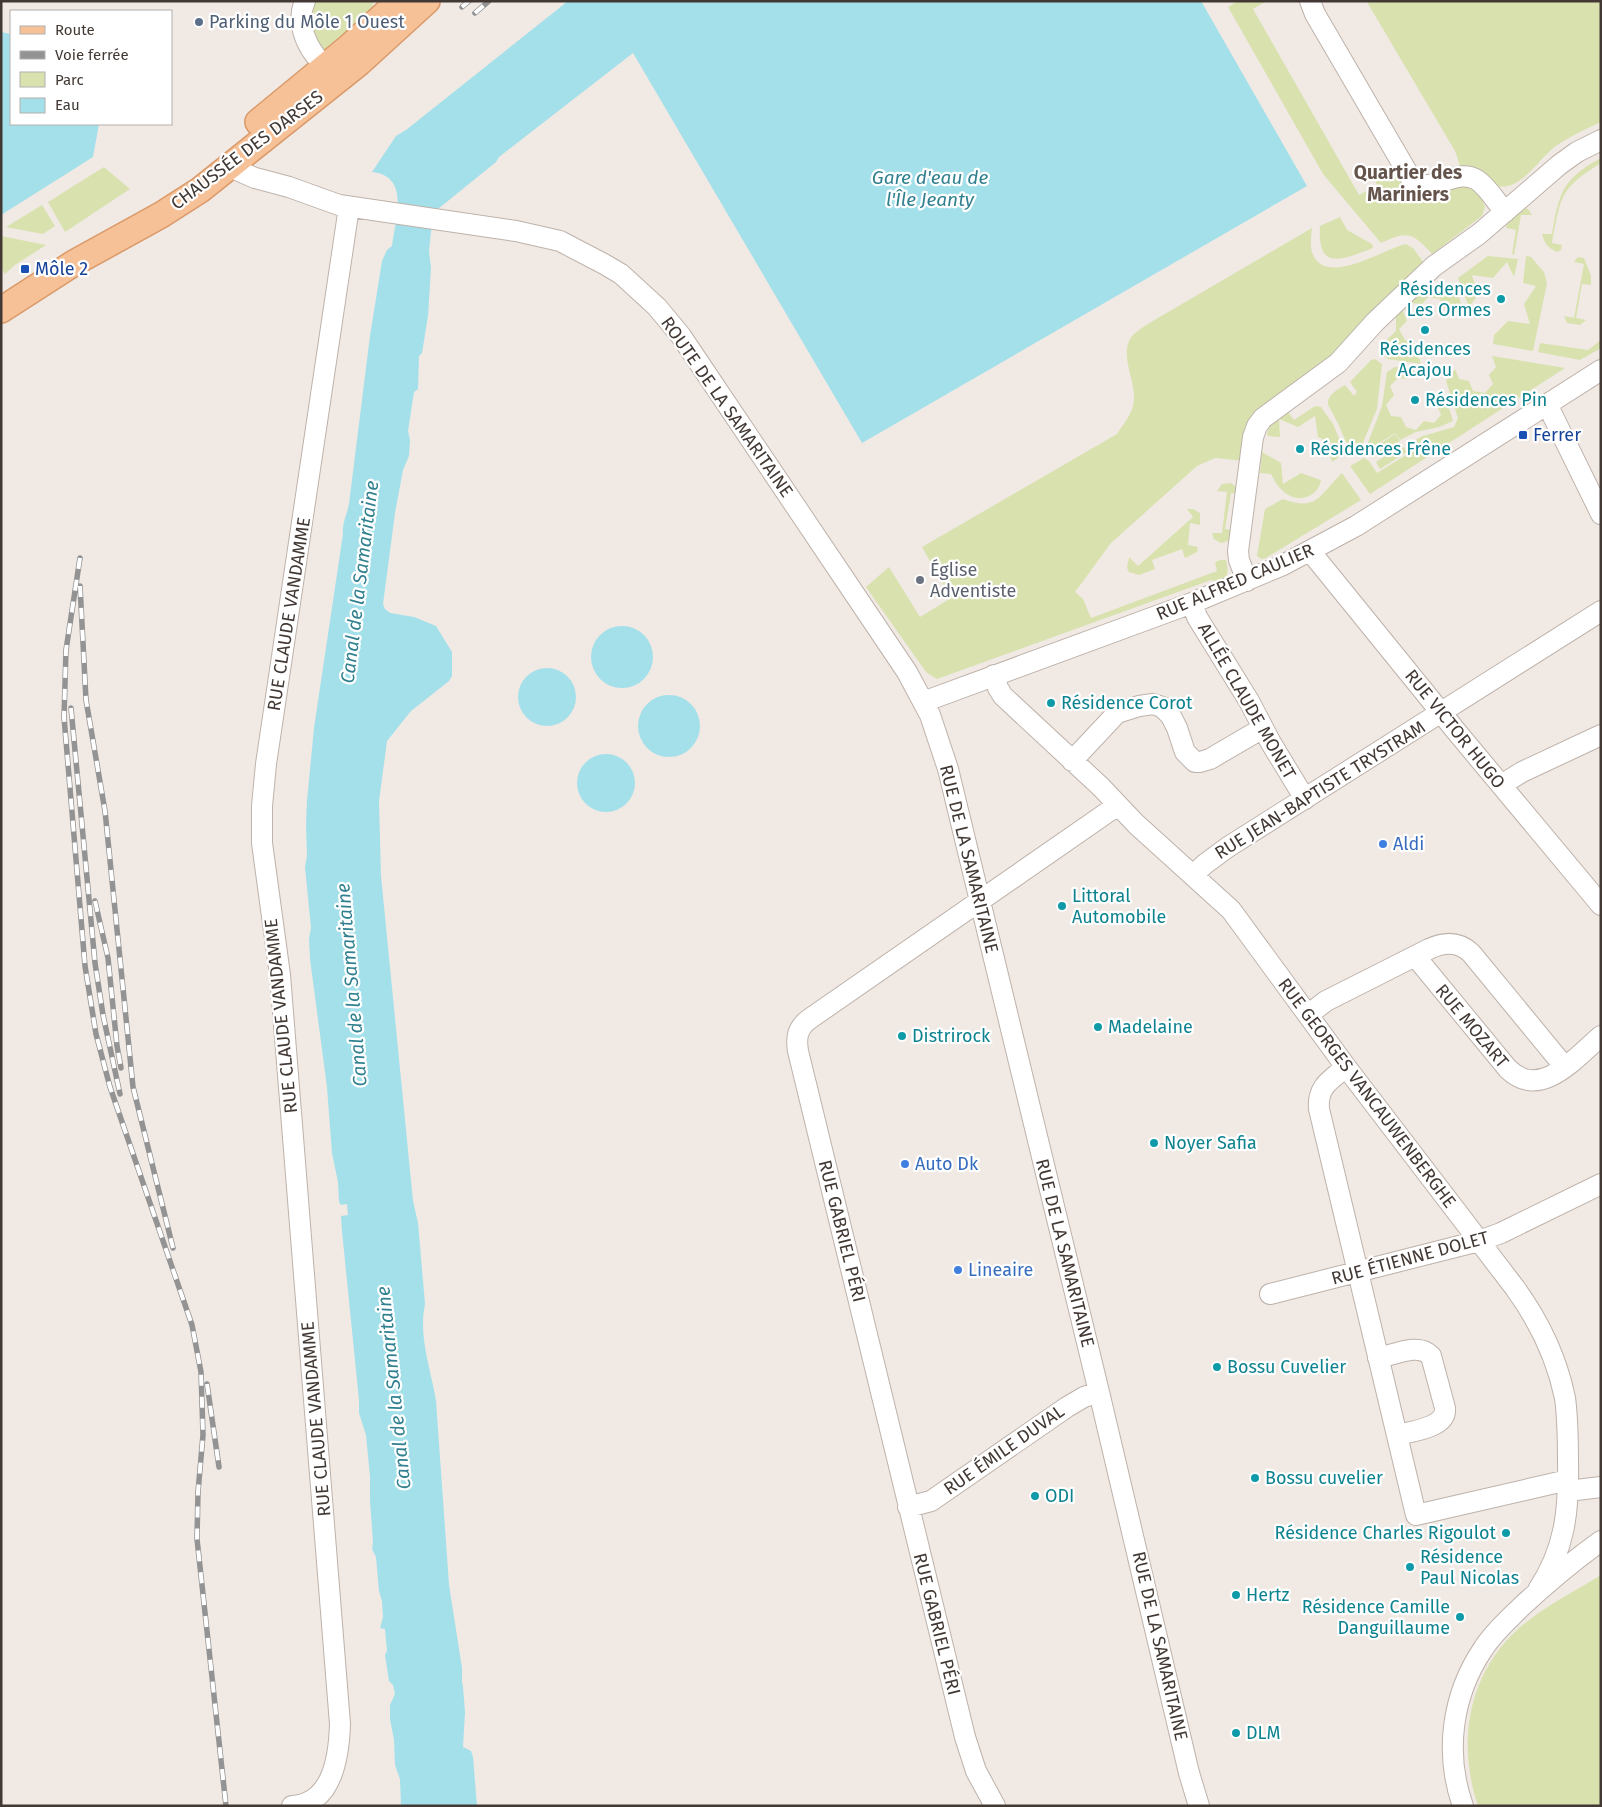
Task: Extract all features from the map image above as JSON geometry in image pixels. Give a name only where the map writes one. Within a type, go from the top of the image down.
[{"type":"main road","name":"CHAUSSÉE DES DARSES","points":[[1,310],[74,263],[179,204],[222,162],[285,107],[336,70],[380,45],[427,1]]},
{"type":"main road","name":"CHAUSSÉE DES DARSES","points":[[336,70],[388,5]]},
{"type":"main road","name":"CHAUSSÉE DES DARSES","points":[[1,295],[59,256],[138,212],[197,172],[222,162]]},
{"type":"street","points":[[286,1],[320,61],[336,70]]},
{"type":"street","points":[[285,107],[301,79],[307,63],[301,12],[305,1]]},
{"type":"street","points":[[1310,1],[1320,23],[1413,182],[1427,186],[1456,177],[1469,177],[1484,186],[1505,212]]},
{"type":"street","points":[[380,45],[386,26],[388,5]]},
{"type":"street","points":[[1247,581],[1239,560],[1238,551],[1253,437],[1260,422],[1270,411],[1338,363],[1375,322],[1423,275],[1479,234],[1559,165],[1577,152],[1601,140]]},
{"type":"street","points":[[222,162],[255,178],[349,207]]},
{"type":"street","name":"ROUTE DE LA SAMARITAINE","points":[[349,207],[527,232],[560,241],[621,274],[657,307],[688,346],[901,662],[923,702]]},
{"type":"street","name":"RUE CLAUDE VANDAMME","points":[[292,1806],[309,1802],[326,1786],[335,1768],[339,1748],[340,1724],[280,975],[264,859],[262,806],[266,764],[349,207]]},
{"type":"street","name":"RUE ALFRED CAULIER","points":[[923,702],[1192,603],[1247,581],[1310,551],[1365,521],[1601,370]]},
{"type":"street","points":[[1547,404],[1601,514]]},
{"type":"street","name":"RUE VICTOR HUGO","points":[[1310,551],[1601,905]]},
{"type":"street","name":"ALLÉE CLAUDE MONET","points":[[1192,603],[1197,617],[1245,694],[1305,799]]},
{"type":"street","name":"RUE JEAN-BAPTISTE TRYSTRAM","points":[[1193,874],[1228,847],[1601,611]]},
{"type":"street","name":"RUE GEORGES VANCAUWENBERGHE","points":[[994,675],[1003,696],[1136,824],[1193,874],[1230,910],[1527,1307],[1546,1340],[1555,1364],[1565,1404],[1568,1433],[1566,1517],[1557,1553],[1546,1578],[1538,1590]]},
{"type":"street","name":"RUE DE LA SAMARITAINE","points":[[923,702],[948,769],[1192,1785],[1199,1806]]},
{"type":"street","points":[[1072,761],[1118,713],[1146,704],[1158,705],[1167,712],[1177,728],[1184,752],[1195,762],[1210,759],[1263,728]]},
{"type":"street","points":[[1501,785],[1522,772],[1601,735]]},
{"type":"street","name":"RUE GABRIEL PÉRI","points":[[995,1806],[976,1771],[964,1737],[798,1051],[797,1039],[800,1028],[808,1020],[1118,805]]},
{"type":"street","points":[[1308,1015],[1326,1001],[1434,947],[1446,944],[1457,945],[1467,950],[1564,1066]]},
{"type":"street","name":"RUE MOZART","points":[[1415,956],[1511,1073],[1523,1079],[1537,1081],[1552,1076],[1601,1036]]},
{"type":"street","points":[[1346,1067],[1324,1086],[1320,1092],[1318,1105],[1416,1515],[1568,1486],[1601,1488]]},
{"type":"street","name":"RUE ÉTIENNE DOLET","points":[[1270,1294],[1480,1242],[1601,1184]]},
{"type":"street","points":[[1378,1358],[1418,1349],[1426,1351],[1431,1356],[1445,1408],[1444,1417],[1439,1423],[1397,1435]]},
{"type":"street","name":"RUE ÉMILE DUVAL","points":[[908,1507],[931,1501],[1067,1406],[1099,1392]]},
{"type":"street","points":[[1462,1806],[1457,1789],[1453,1757],[1453,1728],[1459,1700],[1470,1671],[1484,1647],[1538,1590],[1601,1541]]},
{"type":"green space","points":[[315,1],[373,1],[372,10],[325,52],[321,52],[309,26]]},
{"type":"green space","points":[[1238,1],[1267,1],[1253,9],[1359,195],[1377,185],[1373,176],[1392,168],[1396,178],[1410,191],[1422,197],[1464,186],[1473,190],[1482,199],[1485,207],[1482,216],[1432,254],[1420,242],[1410,236],[1398,236],[1381,243],[1323,174],[1228,7]]},
{"type":"green space","points":[[1368,1],[1601,1],[1601,122],[1556,146],[1522,179],[1514,184],[1498,186],[1489,183],[1460,166],[1455,151]]},
{"type":"green space","points":[[1601,158],[1601,163],[1577,180],[1564,196],[1560,204],[1552,243],[1562,245],[1561,250],[1557,252],[1551,249],[1542,234],[1552,234],[1557,208],[1564,188],[1578,173]]},
{"type":"green space","points":[[104,167],[130,189],[65,232],[48,202]]},
{"type":"green space","points":[[42,205],[55,226],[43,234],[6,227]]},
{"type":"green space","points":[[1522,207],[1528,209],[1532,215],[1521,215],[1514,255],[1512,254],[1516,230],[1506,228],[1508,220]]},
{"type":"green space","points":[[1340,217],[1347,230],[1372,244],[1373,248],[1342,258],[1334,259],[1328,257],[1323,251],[1320,241],[1320,226]]},
{"type":"green space","points":[[1312,228],[1312,252],[1319,262],[1329,267],[1355,264],[1406,244],[1413,248],[1424,263],[1341,352],[1268,404],[1244,461],[1215,458],[1197,466],[1111,543],[1075,592],[1083,599],[1091,618],[1217,571],[1215,562],[1220,560],[1226,560],[1228,569],[1226,577],[1221,581],[1211,580],[937,679],[926,672],[866,587],[889,567],[920,617],[951,598],[922,547],[1117,434],[1134,404],[1134,391],[1127,357],[1127,349],[1133,335],[1146,325]]},
{"type":"green space","points":[[1,236],[46,245],[15,265],[5,274],[1,268]]},
{"type":"green space","points":[[1488,256],[1518,259],[1514,277],[1507,262],[1493,278],[1472,275],[1478,295],[1469,307],[1458,278]]},
{"type":"green space","points":[[1526,256],[1531,257],[1544,272],[1547,283],[1533,351],[1493,344],[1494,335],[1508,321],[1530,324],[1524,304],[1536,286],[1523,283]]},
{"type":"green space","points":[[1578,257],[1584,258],[1591,276],[1591,285],[1582,284],[1576,318],[1586,320],[1580,325],[1567,323],[1564,316],[1574,318],[1584,264],[1574,262]]},
{"type":"green space","points":[[1446,285],[1456,290],[1464,311],[1443,308],[1440,299],[1428,297],[1422,304],[1411,303],[1403,311],[1407,321],[1399,329],[1405,340],[1414,343],[1421,364],[1388,359],[1382,355],[1383,344],[1396,331],[1396,316],[1428,287],[1435,295]]},
{"type":"green space","points":[[1601,340],[1601,348],[1580,360],[1538,352],[1540,343],[1588,350]]},
{"type":"green space","points":[[1492,356],[1565,368],[1370,494],[1350,466],[1364,458],[1369,461],[1377,473],[1411,452],[1407,444],[1423,436],[1454,427],[1458,418],[1446,381],[1455,369],[1459,379],[1469,381],[1473,391],[1485,393],[1493,384],[1489,375],[1496,367]]},
{"type":"green space","points":[[1375,359],[1382,364],[1377,409],[1359,452],[1354,454],[1346,442],[1328,401],[1333,393],[1345,385],[1354,396],[1357,392],[1350,382],[1371,360]]},
{"type":"green space","points":[[1395,367],[1415,371],[1407,379],[1398,378],[1390,386],[1394,395],[1386,405],[1391,416],[1401,417],[1406,427],[1416,430],[1424,421],[1434,423],[1441,415],[1437,405],[1445,396],[1453,421],[1439,427],[1416,432],[1400,440],[1395,433],[1364,453],[1382,406],[1387,372]]},
{"type":"green space","points":[[1315,406],[1321,407],[1333,424],[1345,453],[1332,462],[1329,452],[1337,446],[1318,437],[1315,416],[1298,427],[1279,419],[1280,437],[1268,436],[1267,434],[1272,424],[1288,412],[1294,420]]},
{"type":"green space","points":[[1395,434],[1400,441],[1373,458],[1369,451]]},
{"type":"green space","points":[[1402,445],[1407,452],[1380,469],[1376,462]]},
{"type":"green space","points":[[1262,452],[1281,463],[1283,484],[1301,473],[1321,480],[1315,492],[1299,498],[1287,494],[1279,487],[1271,474],[1260,473]]},
{"type":"green space","points":[[1342,473],[1361,500],[1266,558],[1261,559],[1257,556],[1265,509],[1283,499],[1304,503],[1311,502],[1323,494]]},
{"type":"green space","points":[[1231,483],[1238,488],[1240,494],[1231,493],[1225,529],[1235,530],[1228,541],[1221,543],[1214,539],[1212,533],[1222,533],[1227,492],[1217,491],[1222,484]]},
{"type":"green space","points":[[1187,509],[1193,509],[1200,513],[1200,525],[1190,523],[1188,545],[1198,547],[1197,552],[1185,558],[1182,549],[1152,560],[1155,569],[1139,575],[1129,572],[1127,568],[1129,557],[1138,566],[1193,517]]},
{"type":"green space","points":[[1601,1575],[1601,1806],[1478,1806],[1471,1780],[1468,1729],[1473,1704],[1481,1680],[1493,1658],[1509,1638],[1529,1620]]},
{"type":"water","name":"Gare d'eau de l'Île Jeanty","points":[[568,1],[1201,1],[1307,186],[862,443],[633,53],[499,157],[496,162],[433,213],[429,251],[431,268],[428,316],[422,353],[419,356],[418,389],[414,392],[408,431],[410,440],[409,456],[403,470],[395,513],[383,604],[390,613],[414,617],[436,626],[452,652],[452,676],[449,681],[411,711],[387,741],[379,801],[381,876],[413,1201],[418,1223],[425,1304],[423,1316],[424,1341],[436,1401],[449,1585],[462,1668],[465,1712],[463,1747],[471,1751],[473,1757],[477,1806],[401,1806],[400,1779],[395,1765],[394,1740],[390,1719],[390,1705],[395,1694],[393,1685],[389,1681],[385,1655],[387,1651],[385,1629],[380,1628],[383,1617],[382,1601],[379,1591],[376,1557],[372,1549],[370,1476],[366,1435],[359,1413],[342,1231],[341,1216],[348,1215],[347,1204],[341,1205],[339,1202],[338,1182],[332,1153],[327,1087],[310,959],[309,939],[311,928],[305,867],[307,856],[307,801],[314,728],[343,526],[349,504],[370,336],[382,261],[387,250],[392,246],[397,212],[398,201],[392,182],[384,175],[372,172],[396,136]]},
{"type":"water","points":[[1,32],[10,34],[10,125],[99,125],[93,157],[1,215]]},
{"type":"water","points":[[616,626],[628,626],[644,635],[651,645],[653,657],[651,669],[644,679],[628,688],[616,688],[605,683],[596,674],[591,663],[591,651],[596,640],[605,631]]},
{"type":"water","points":[[541,668],[553,668],[568,676],[576,691],[576,703],[568,718],[553,726],[541,726],[526,718],[518,703],[518,691],[526,676]]},
{"type":"water","points":[[663,695],[675,695],[691,704],[698,714],[700,726],[698,738],[691,748],[675,757],[663,757],[652,752],[643,743],[638,732],[638,720],[643,709],[652,700]]},
{"type":"water","points":[[600,754],[612,754],[627,762],[635,777],[635,789],[627,804],[612,812],[600,812],[585,804],[577,789],[577,777],[585,762]]},
{"type":"railway","points":[[462,7],[469,1]]},
{"type":"railway","points":[[475,13],[489,1]]},
{"type":"railway","points":[[80,558],[66,650],[64,717],[85,966],[96,1034],[110,1087],[192,1325],[201,1372],[203,1435],[198,1492],[197,1539],[226,1806]]},
{"type":"railway","points":[[80,586],[86,700],[105,811],[133,1087],[173,1248]]},
{"type":"railway","points":[[71,708],[95,963],[103,1015],[120,1094]]},
{"type":"railway","points":[[95,901],[108,958],[121,1068]]},
{"type":"railway","points":[[207,1384],[219,1467]]},
{"type":"place","name":"Parking du Môle 1 Ouest","points":[[199,22]]},
{"type":"place","name":"Môle 2","points":[[25,269]]},
{"type":"place","name":"Résidences Les Ormes","points":[[1501,299]]},
{"type":"place","name":"Résidences Acajou","points":[[1425,330]]},
{"type":"place","name":"Résidences Pin","points":[[1415,400]]},
{"type":"place","name":"Ferrer","points":[[1523,435]]},
{"type":"place","name":"Résidences Frêne","points":[[1300,449]]},
{"type":"place","name":"Église Adventiste","points":[[920,580]]},
{"type":"place","name":"Résidence Corot","points":[[1051,703]]},
{"type":"place","name":"Aldi","points":[[1383,844]]},
{"type":"place","name":"Littoral Automobile","points":[[1062,906]]},
{"type":"place","name":"Madelaine","points":[[1098,1027]]},
{"type":"place","name":"Distrirock","points":[[902,1036]]},
{"type":"place","name":"Noyer Safia","points":[[1154,1143]]},
{"type":"place","name":"Auto Dk","points":[[905,1164]]},
{"type":"place","name":"Lineaire","points":[[958,1270]]},
{"type":"place","name":"Bossu Cuvelier","points":[[1217,1367]]},
{"type":"place","name":"Bossu cuvelier","points":[[1255,1478]]},
{"type":"place","name":"ODI","points":[[1035,1496]]},
{"type":"place","name":"Résidence Charles Rigoulot","points":[[1506,1533]]},
{"type":"place","name":"Résidence Paul Nicolas","points":[[1410,1567]]},
{"type":"place","name":"Hertz","points":[[1236,1595]]},
{"type":"place","name":"Résidence Camille Danguillaume","points":[[1460,1617]]},
{"type":"place","name":"DLM","points":[[1236,1733]]},
{"type":"district","name":"Quartier des Mariniers","points":[[1408,183]]},
{"type":"water label","name":"Canal de la Samaritaine","points":[[359,582]]},
{"type":"water label","name":"Canal de la Samaritaine","points":[[351,985]]},
{"type":"water label","name":"Canal de la Samaritaine","points":[[393,1388]]}]
